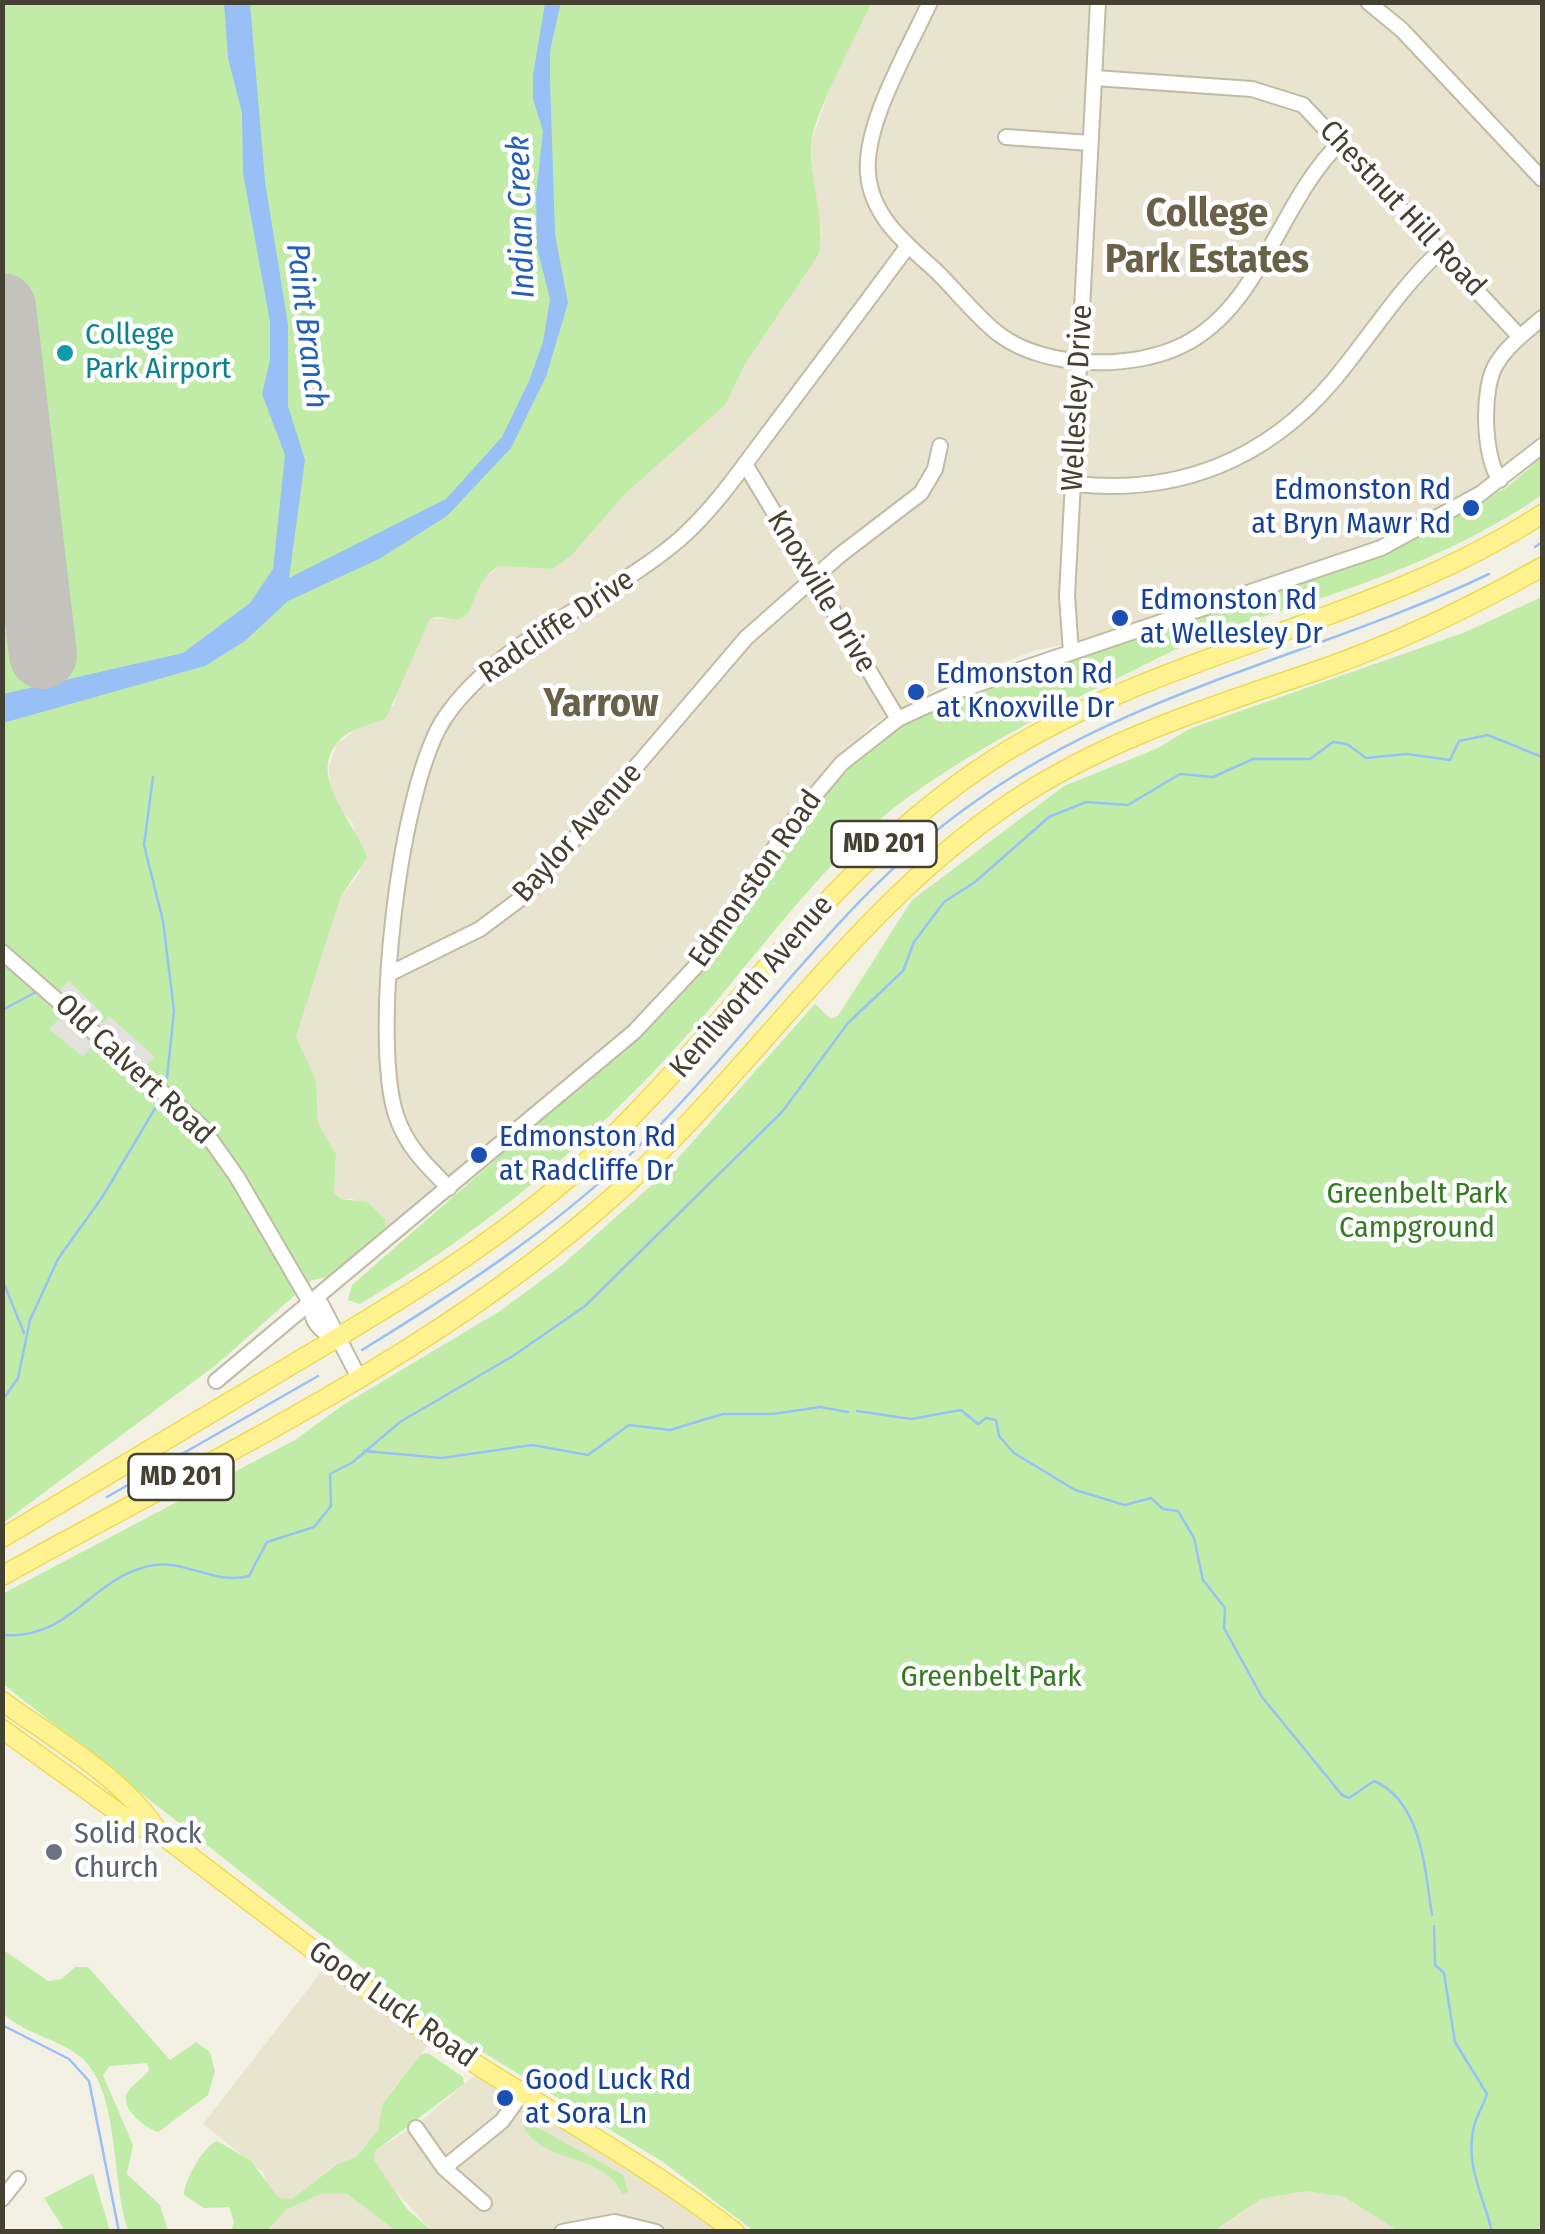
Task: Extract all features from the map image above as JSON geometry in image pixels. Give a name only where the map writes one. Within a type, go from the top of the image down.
[{"type":"main road","name":"Kenilworth Avenue","points":[[2,1538],[459,1262],[561,1184],[661,1090],[854,872],[978,770],[1050,726],[1118,693],[1386,597],[1481,551],[1542,514]]},
{"type":"main road","name":"Kenilworth Avenue","points":[[2,1576],[358,1376],[479,1302],[604,1204],[703,1110],[874,914],[928,864],[1014,800],[1131,735],[1397,640],[1542,567]]},
{"type":"main road","name":"Good Luck Road","points":[[2,1701],[107,1779],[148,1815],[158,1832]]},
{"type":"main road","name":"Good Luck Road","points":[[2,1729],[137,1826],[158,1832],[406,2016],[639,2161],[735,2232]]},
{"type":"street","points":[[930,2],[875,126],[867,155],[875,203],[908,246],[1001,336],[1025,348],[1080,361],[1148,356],[1198,336],[1245,286],[1317,165],[1340,142]]},
{"type":"street","name":"Wellesley Drive","points":[[1071,652],[1067,596],[1076,484],[1098,2]]},
{"type":"street","points":[[1368,2],[1402,30],[1542,180]]},
{"type":"street","name":"Chestnut Hill Road","points":[[1096,78],[1272,92],[1303,105],[1520,337]]},
{"type":"street","points":[[1006,138],[1090,143]]},
{"type":"street","name":"Radcliffe Drive","points":[[449,1188],[412,1148],[392,1101],[386,1044],[414,797],[424,757],[448,712],[481,676],[682,538],[745,464],[908,246]]},
{"type":"street","points":[[1076,484],[1156,486],[1222,466],[1258,448],[1317,399],[1440,252]]},
{"type":"street","points":[[1500,480],[1487,448],[1489,390],[1496,364],[1542,318]]},
{"type":"street","name":"Baylor Avenue","points":[[391,974],[480,929],[528,894],[746,638],[840,554],[921,493],[935,469],[940,446]]},
{"type":"street","name":"Edmonston Road","points":[[216,1381],[593,1069],[670,996],[711,950],[810,796],[865,742],[898,719],[963,689],[1380,548],[1421,530],[1500,480],[1542,446]]},
{"type":"street","name":"Knoxville Drive","points":[[745,464],[898,719]]},
{"type":"street","name":"Old Calvert Road","points":[[2,952],[201,1126],[221,1151],[311,1304],[311,1315],[322,1332],[336,1338],[358,1376]]},
{"type":"street","points":[[444,2168],[502,2122],[523,2092]]},
{"type":"street","points":[[416,2128],[444,2168],[484,2202]]},
{"type":"street","points":[[2,2199],[18,2179]]},
{"type":"street","points":[[562,2232],[615,2222],[656,2232]]},
{"type":"shaded area","points":[[860,3],[1542,3],[1542,435],[1469,493],[1368,546],[1092,638],[1030,652],[935,690],[873,724],[808,791],[699,956],[636,1025],[384,1231],[386,1220],[353,1199],[341,1199],[334,1193],[336,1154],[318,1123],[316,1080],[296,1037],[341,896],[360,873],[353,823],[336,804],[330,788],[329,767],[337,744],[361,726],[373,724],[394,705],[398,685],[430,619],[449,619],[472,606],[479,583],[499,566],[553,569],[572,555],[624,495],[726,404],[744,366],[819,254],[822,232],[814,204],[811,142]]},
{"type":"shaded area","points":[[69,981],[102,1013],[98,1019],[103,1023],[109,1016],[155,1057],[142,1071],[101,1036],[83,1057],[49,1029],[68,1009],[53,996]]},
{"type":"shaded area","points":[[326,1966],[430,2043],[386,2098],[378,2130],[356,2157],[336,2164],[292,2199],[278,2197],[268,2188],[264,2173],[203,2124]]},
{"type":"shaded area","points":[[477,2073],[555,2118],[725,2231],[432,2231],[388,2183],[374,2160],[375,2151],[420,2122]]},
{"type":"shaded area","points":[[1306,2191],[1344,2197],[1398,2231],[1214,2232],[1261,2199]]},
{"type":"shaded area","points":[[322,2194],[347,2194],[396,2231],[267,2232],[287,2209]]},
{"type":"green space","points":[[3,3],[871,3],[827,95],[811,146],[821,231],[819,254],[744,366],[726,404],[624,495],[572,555],[553,569],[499,566],[484,579],[462,618],[430,619],[386,718],[343,737],[332,751],[328,766],[330,782],[367,858],[341,896],[296,1037],[316,1080],[318,1123],[336,1154],[334,1193],[341,1199],[367,1202],[386,1220],[384,1231],[329,1277],[312,1280],[216,1365],[3,1523]]},
{"type":"green space","points":[[1542,457],[1542,495],[1505,519],[1388,574],[1187,644],[1017,730],[911,795],[878,821],[818,880],[680,1043],[569,1153],[489,1218],[404,1277],[360,1304],[348,1300],[352,1285],[666,1011],[741,919],[801,822],[868,748],[894,728],[998,684],[1383,555],[1506,488]]},
{"type":"green space","name":"Greenbelt Park","points":[[1542,597],[1542,2231],[1398,2231],[1344,2197],[1306,2191],[1261,2199],[1214,2231],[754,2231],[663,2162],[422,2015],[3,1684],[2,1594],[295,1440],[343,1405],[500,1311],[561,1266],[663,1175],[815,1004],[831,1019],[838,1016],[912,900],[1064,786],[1158,748],[1189,729],[1463,633]]},
{"type":"green space","points":[[2,1949],[48,1981],[62,1979],[75,1967],[88,1967],[170,2060],[196,2042],[210,2052],[215,2071],[208,2095],[158,2132],[136,2118],[126,2102],[130,2089],[149,2070],[147,2063],[110,2066],[103,2075],[133,2145],[127,2174],[160,2205],[168,2231],[128,2230],[109,2116],[95,2074],[74,2052],[21,2027],[3,2013]]},
{"type":"green space","points":[[428,2053],[463,2077],[464,2084],[375,2151],[374,2160],[407,2209],[432,2231],[396,2231],[347,2194],[322,2194],[287,2209],[267,2231],[231,2231],[234,2222],[229,2207],[204,2208],[184,2195],[195,2165],[217,2141],[250,2160],[278,2197],[292,2199],[337,2164],[356,2157],[378,2130],[383,2103],[421,2054]]},
{"type":"green space","points":[[528,2122],[623,2175],[628,2192],[622,2194],[602,2171],[533,2139],[523,2126]]},
{"type":"green space","points":[[93,2173],[110,2231],[65,2231],[44,2198]]},
{"type":"water","points":[[561,2],[550,51],[550,79],[555,234],[568,303],[546,377],[511,448],[447,516],[379,559],[288,601],[245,641],[205,666],[3,723],[3,694],[183,653],[250,603],[273,569],[285,455],[262,394],[270,360],[270,322],[243,173],[242,113],[228,58],[224,3],[250,3],[265,181],[288,325],[288,406],[305,460],[289,578],[446,499],[502,437],[529,381],[543,342],[550,299],[537,248],[536,195],[543,131],[533,99],[533,75],[545,3]]},
{"type":"waterway","points":[[1535,547],[1542,542]]},
{"type":"waterway","points":[[362,1350],[514,1250],[619,1165],[692,1091],[805,960],[884,877],[973,803],[1033,764],[1096,731],[1489,574]]},
{"type":"waterway","points":[[2,639],[2,648]]},
{"type":"waterway","points":[[2,1635],[45,1629],[108,1585],[145,1567],[172,1565],[223,1577],[249,1576],[267,1542],[314,1527],[331,1506],[330,1474],[353,1462],[400,1422],[513,1356],[585,1306],[782,1112],[848,1023],[903,971],[914,942],[944,902],[975,882],[1049,817],[1086,802],[1128,805],[1180,774],[1213,777],[1253,759],[1310,759],[1333,742],[1347,744],[1366,758],[1407,754],[1450,760],[1459,741],[1488,735],[1542,757]]},
{"type":"waterway","points":[[153,777],[144,845],[163,921],[174,1011],[167,1078]]},
{"type":"waterway","points":[[2,1010],[36,992]]},
{"type":"waterway","points":[[2,1401],[18,1378],[30,1320],[58,1259],[103,1196],[160,1100]]},
{"type":"waterway","points":[[2,1279],[24,1333]]},
{"type":"waterway","points":[[107,1497],[318,1376]]},
{"type":"waterway","points":[[364,1451],[442,1458],[532,1445],[588,1455],[629,1425],[670,1430],[723,1414],[773,1414],[820,1407],[848,1412]]},
{"type":"waterway","points":[[857,1411],[911,1419],[961,1410],[978,1424],[986,1418],[996,1420],[999,1436],[1014,1453],[1075,1490],[1125,1505],[1151,1498],[1163,1509],[1178,1511],[1194,1538],[1203,1580],[1225,1608],[1224,1628],[1262,1697],[1342,1795],[1349,1798],[1374,1781],[1402,1804],[1418,1839],[1432,1915]]},
{"type":"waterway","points":[[1434,1926],[1435,1965],[1444,1973],[1455,2042],[1487,2094],[1471,2145],[1492,2232]]},
{"type":"waterway","points":[[2,2025],[69,2059],[89,2081],[119,2232]]},
{"type":"taxiway","points":[[2,534],[13,535],[23,529],[26,503]]},
{"type":"runway","points":[[2,307],[43,655]]},
{"type":"place","name":"College Park Airport","points":[[65,353]]},
{"type":"place","name":"Edmonston Rd at Bryn Mawr Rd","points":[[1471,508]]},
{"type":"place","name":"Edmonston Rd at Wellesley Dr","points":[[1120,618]]},
{"type":"place","name":"Edmonston Rd at Knoxville Dr","points":[[916,692]]},
{"type":"place","name":"Edmonston Rd at Radcliffe Dr","points":[[479,1155]]},
{"type":"place","name":"Solid Rock Church","points":[[54,1852]]},
{"type":"place","name":"Good Luck Rd at Sora Ln","points":[[505,2098]]},
{"type":"district","name":"College Park Estates","points":[[1207,238]]},
{"type":"district","name":"Yarrow","points":[[601,705]]},
{"type":"water label","name":"Indian Creek","points":[[522,217]]},
{"type":"water label","name":"Paint Branch","points":[[306,326]]},
{"type":"park label","name":"Greenbelt Park Campground","points":[[1417,1212]]}]
